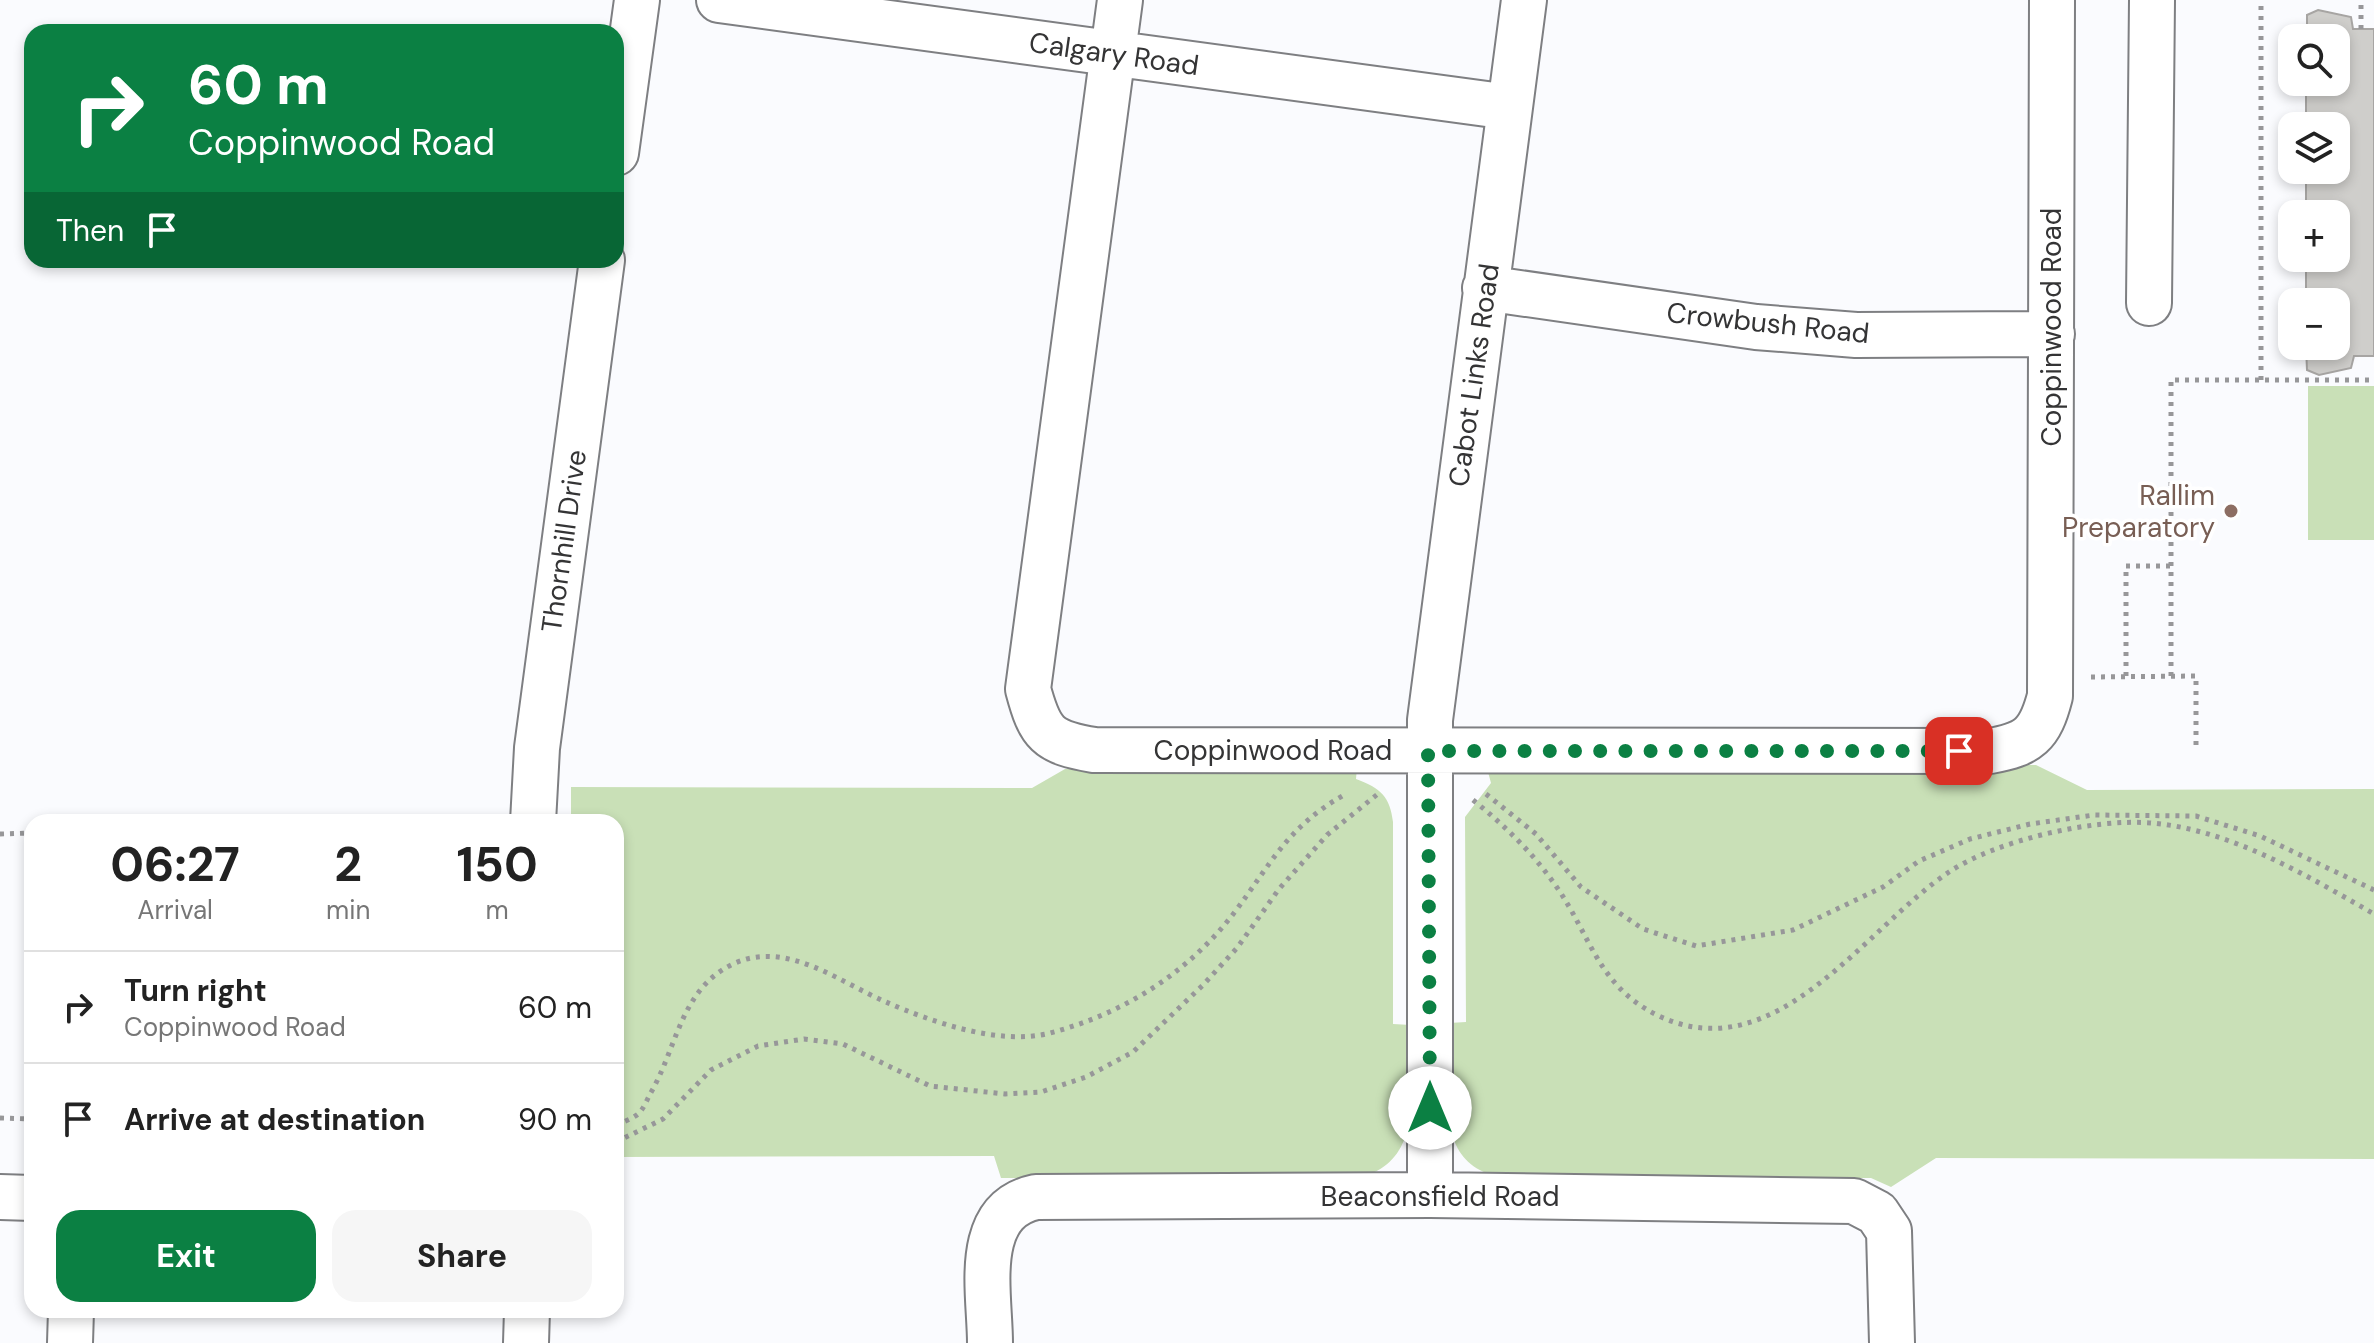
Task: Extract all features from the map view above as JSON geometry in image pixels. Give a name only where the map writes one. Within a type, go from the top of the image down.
[{"type":"street","points":[[624,95],[637,0]]},
{"type":"street","name":"Calgary Road","points":[[719,0],[1509,107]]},
{"type":"street","name":"Coppinwood Road","points":[[1120,0],[1028,689],[1036,721],[1050,738],[1069,746],[1094,750],[1428,751],[1990,751],[2017,746],[2031,736],[2044,720],[2050,696],[2052,0]]},
{"type":"street","name":"Cabot Links Road","points":[[1430,1195],[1428,751],[1436,660],[1524,0]]},
{"type":"street","points":[[2149,303],[2152,0]]},
{"type":"street","name":"Thornhill Drive","points":[[533,814],[537,748],[601,268]]},
{"type":"street","name":"Crowbush Road","points":[[1485,288],[1756,327],[1856,335],[2052,334]]},
{"type":"street","name":"Beaconsfield Road","points":[[990,1343],[990,1248],[993,1230],[1000,1216],[1023,1200],[1036,1197],[1430,1195],[1854,1201],[1877,1213],[1889,1231],[1892,1343]]},
{"type":"street","points":[[0,1197],[24,1198]]},
{"type":"street","points":[[70,1343],[71,1318]]},
{"type":"street","points":[[526,1343],[527,1318]]},
{"type":"path","points":[[2261,0],[2261,380]]},
{"type":"path","points":[[2361,0],[2361,29]]},
{"type":"path","points":[[2171,676],[2171,380],[2374,380]]},
{"type":"path","points":[[2126,676],[2126,566],[2170,566]]},
{"type":"path","points":[[2050,676],[2196,676],[2196,750]]},
{"type":"path","points":[[0,834],[24,833]]},
{"type":"path","points":[[0,1118],[24,1119]]},
{"type":"green space","points":[[2308,386],[2374,386],[2374,540],[2308,540]]},
{"type":"green space","points":[[2036,765],[2087,790],[2374,789],[2374,1159],[1936,1158],[1891,1187],[1871,1178],[1509,1178],[1483,1172],[1465,1159],[1454,1141],[1449,1120],[1449,1023],[1466,1022],[1465,817],[1491,783],[1488,772],[1503,768]]},
{"type":"green space","points":[[1357,767],[1356,779],[1383,794],[1393,822],[1393,1024],[1411,1025],[1412,1099],[1409,1122],[1403,1143],[1391,1161],[1373,1173],[1346,1179],[1001,1178],[994,1156],[624,1157],[624,814],[571,814],[571,787],[1032,788],[1065,769]]},
{"type":"building","points":[[2318,10],[2351,17],[2353,29],[2374,29],[2374,356],[2354,356],[2351,368],[2319,375],[2307,370],[2307,360],[2350,360],[2350,288],[2306,288],[2306,272],[2350,272],[2350,200],[2306,200],[2306,184],[2350,184],[2350,112],[2306,112],[2306,96],[2350,96],[2350,24],[2307,24],[2307,15]]},
{"type":"place","name":"Rallim Preparatory","points":[[2231,511]]},
{"type":"route","points":[[1430,1108],[1428,751],[1959,751]]}]
